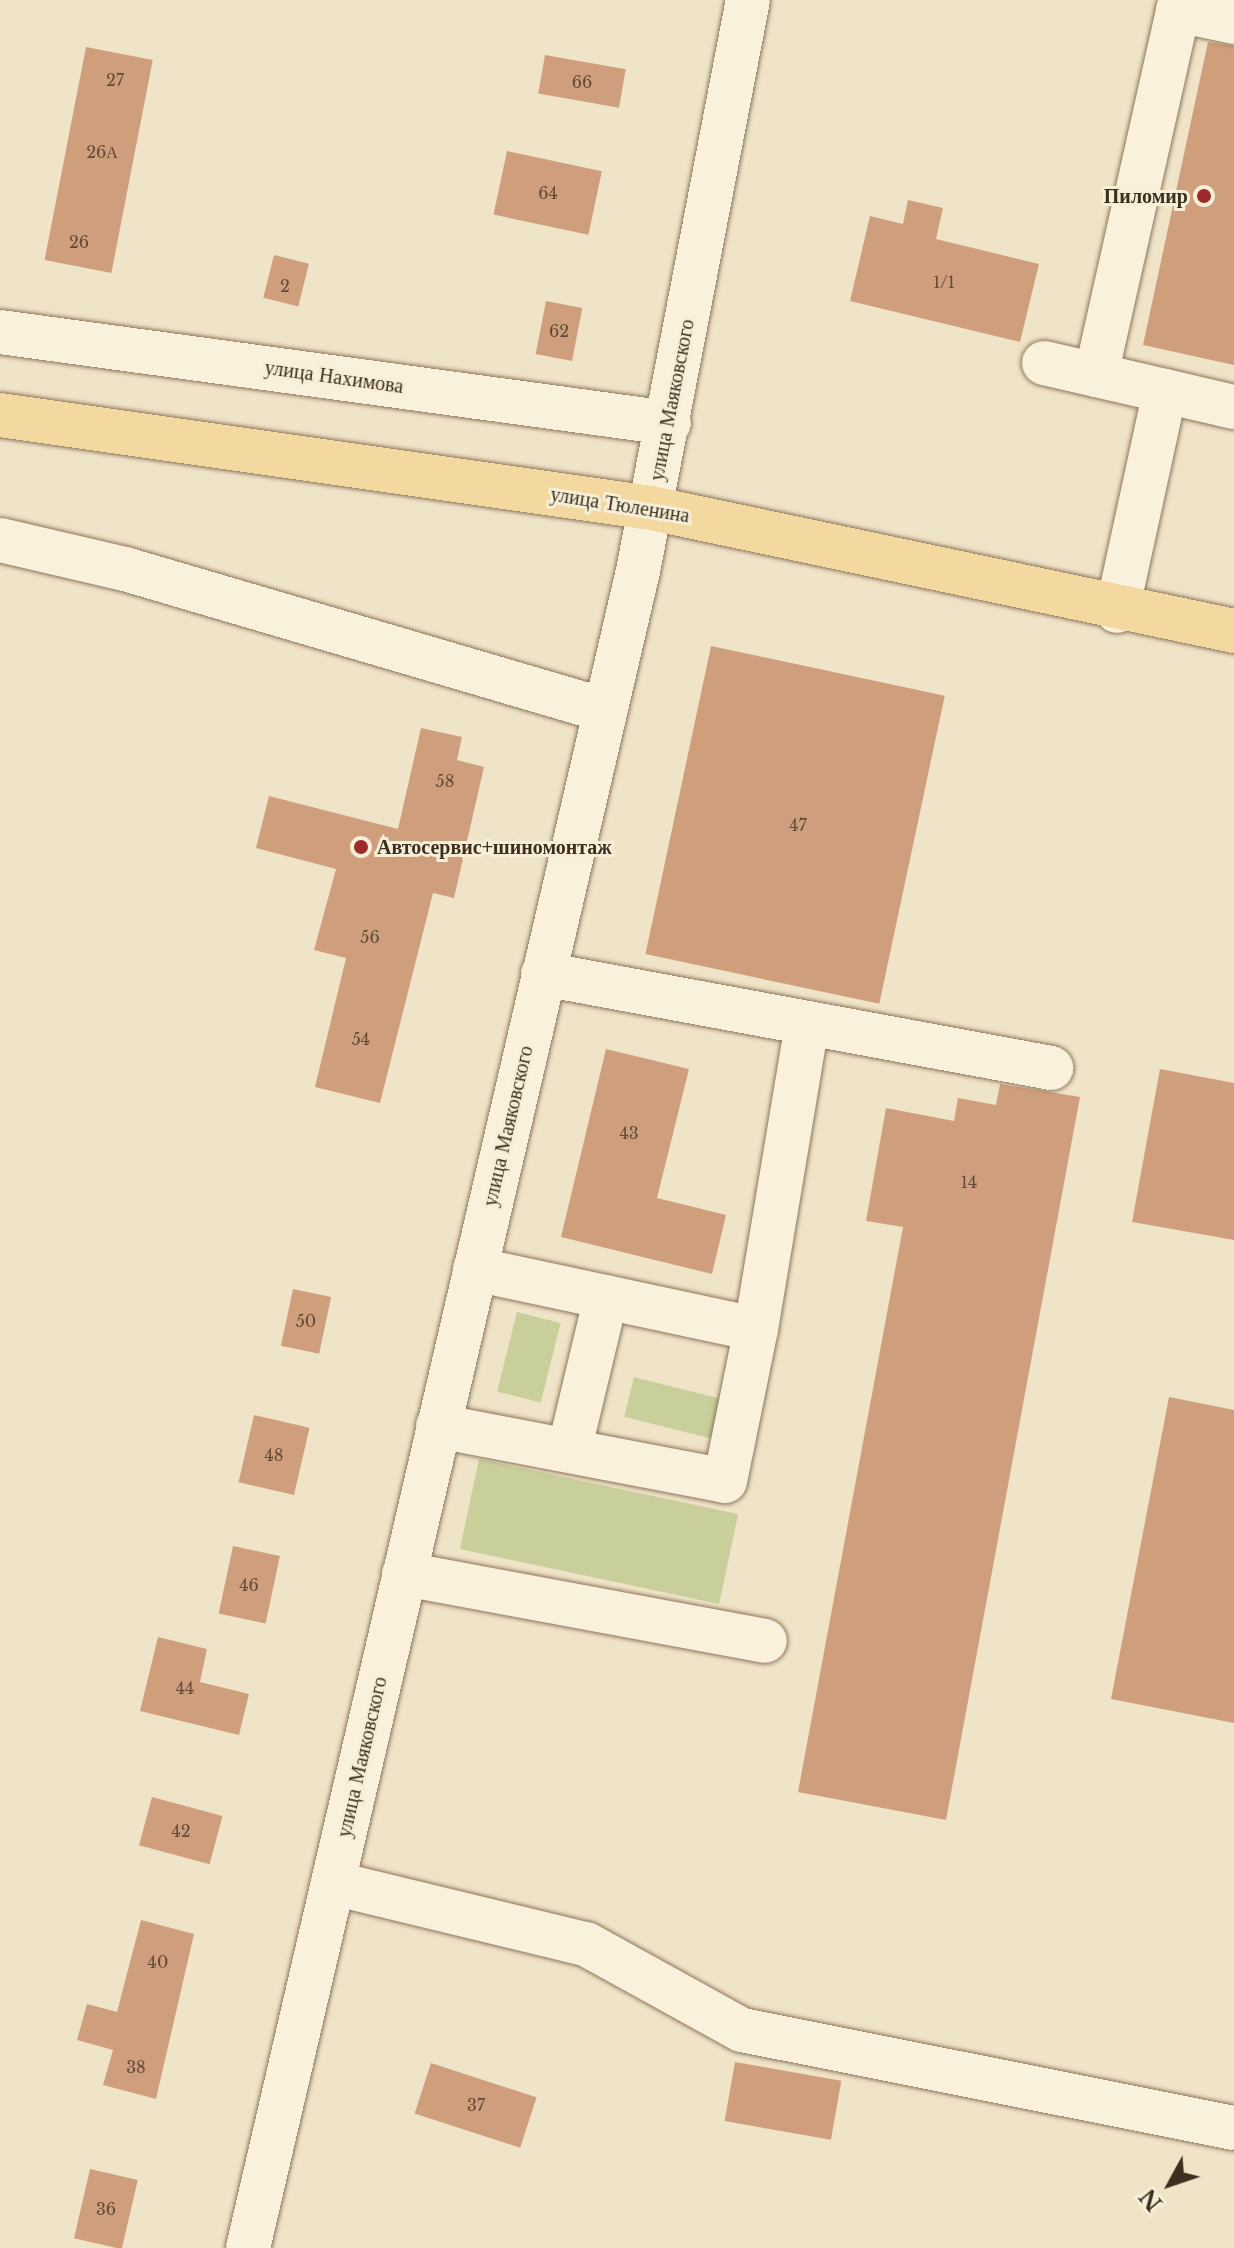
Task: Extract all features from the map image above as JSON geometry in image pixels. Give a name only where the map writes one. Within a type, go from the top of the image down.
[{"type":"main road","name":"улица Тюленина","points":[[0,415],[651,508],[1117,611],[1234,631]]},
{"type":"street","name":"улица Маяковского","points":[[248,2248],[651,508],[748,0]]},
{"type":"street","points":[[1096,375],[1178,10],[1234,22]]},
{"type":"street","name":"улица Нахимова","points":[[0,332],[669,423]]},
{"type":"street","points":[[1044,363],[1234,407]]},
{"type":"street","points":[[1117,611],[1165,391]]},
{"type":"street","points":[[0,540],[604,710]]},
{"type":"street","points":[[543,974],[1051,1068]]},
{"type":"street","points":[[438,1426],[570,1447],[725,1481],[756,1329],[807,1023]]},
{"type":"street","points":[[475,1269],[756,1329]]},
{"type":"street","points":[[570,1447],[606,1297]]},
{"type":"street","points":[[404,1574],[765,1641]]},
{"type":"street","points":[[333,1883],[586,1944],[742,2030],[1234,2128]]},
{"type":"green space","points":[[517,1312],[561,1323],[541,1402],[497,1392]]},
{"type":"green space","points":[[634,1377],[724,1399],[714,1439],[624,1417]]},
{"type":"green space","points":[[479,1459],[738,1514],[719,1604],[460,1549]]},
{"type":"building","name":"Пиломир","points":[[1208,42],[1234,46],[1234,365],[1143,345]]},
{"type":"building","points":[[86,47],[153,60],[111,273],[45,260]]},
{"type":"building","points":[[545,55],[626,69],[619,108],[538,93]]},
{"type":"building","points":[[507,151],[602,171],[588,235],[493,215]]},
{"type":"building","points":[[908,200],[943,208],[936,239],[1039,264],[1020,342],[850,301],[870,216],[903,224]]},
{"type":"building","points":[[274,255],[309,264],[298,306],[263,298]]},
{"type":"building","points":[[546,301],[582,308],[572,361],[536,354]]},
{"type":"building","points":[[711,646],[945,696],[879,1004],[646,954]]},
{"type":"building","points":[[421,728],[462,737],[457,760],[484,767],[454,898],[433,893],[380,1103],[315,1087],[346,958],[314,950],[336,869],[256,848],[269,796],[398,829]]},
{"type":"building","points":[[606,1049],[689,1069],[657,1198],[726,1215],[712,1274],[561,1237]]},
{"type":"building","points":[[1160,1069],[1234,1083],[1234,1240],[1132,1222]]},
{"type":"building","points":[[1000,1084],[1080,1097],[946,1820],[798,1792],[903,1227],[866,1221],[886,1108],[954,1121],[958,1098],[996,1105]]},
{"type":"building","points":[[293,1289],[331,1297],[319,1354],[281,1346]]},
{"type":"building","points":[[1169,1397],[1234,1410],[1234,1723],[1111,1699]]},
{"type":"building","points":[[254,1415],[310,1428],[294,1495],[238,1482]]},
{"type":"building","points":[[233,1546],[280,1556],[266,1623],[219,1613]]},
{"type":"building","points":[[158,1637],[207,1649],[200,1682],[249,1694],[239,1735],[140,1711]]},
{"type":"building","points":[[152,1797],[223,1816],[210,1864],[139,1845]]},
{"type":"building","points":[[141,1920],[194,1934],[156,2099],[103,2085],[113,2050],[77,2040],[87,2004],[117,2012]]},
{"type":"building","points":[[735,2062],[841,2081],[831,2140],[725,2121]]},
{"type":"building","points":[[431,2063],[537,2097],[520,2148],[415,2113]]},
{"type":"building","points":[[90,2169],[138,2180],[122,2248],[74,2238]]},
{"type":"place","name":"Пиломир","points":[[1204,196]]},
{"type":"place","name":"Автосервис+шиномонтаж","points":[[361,847]]}]
